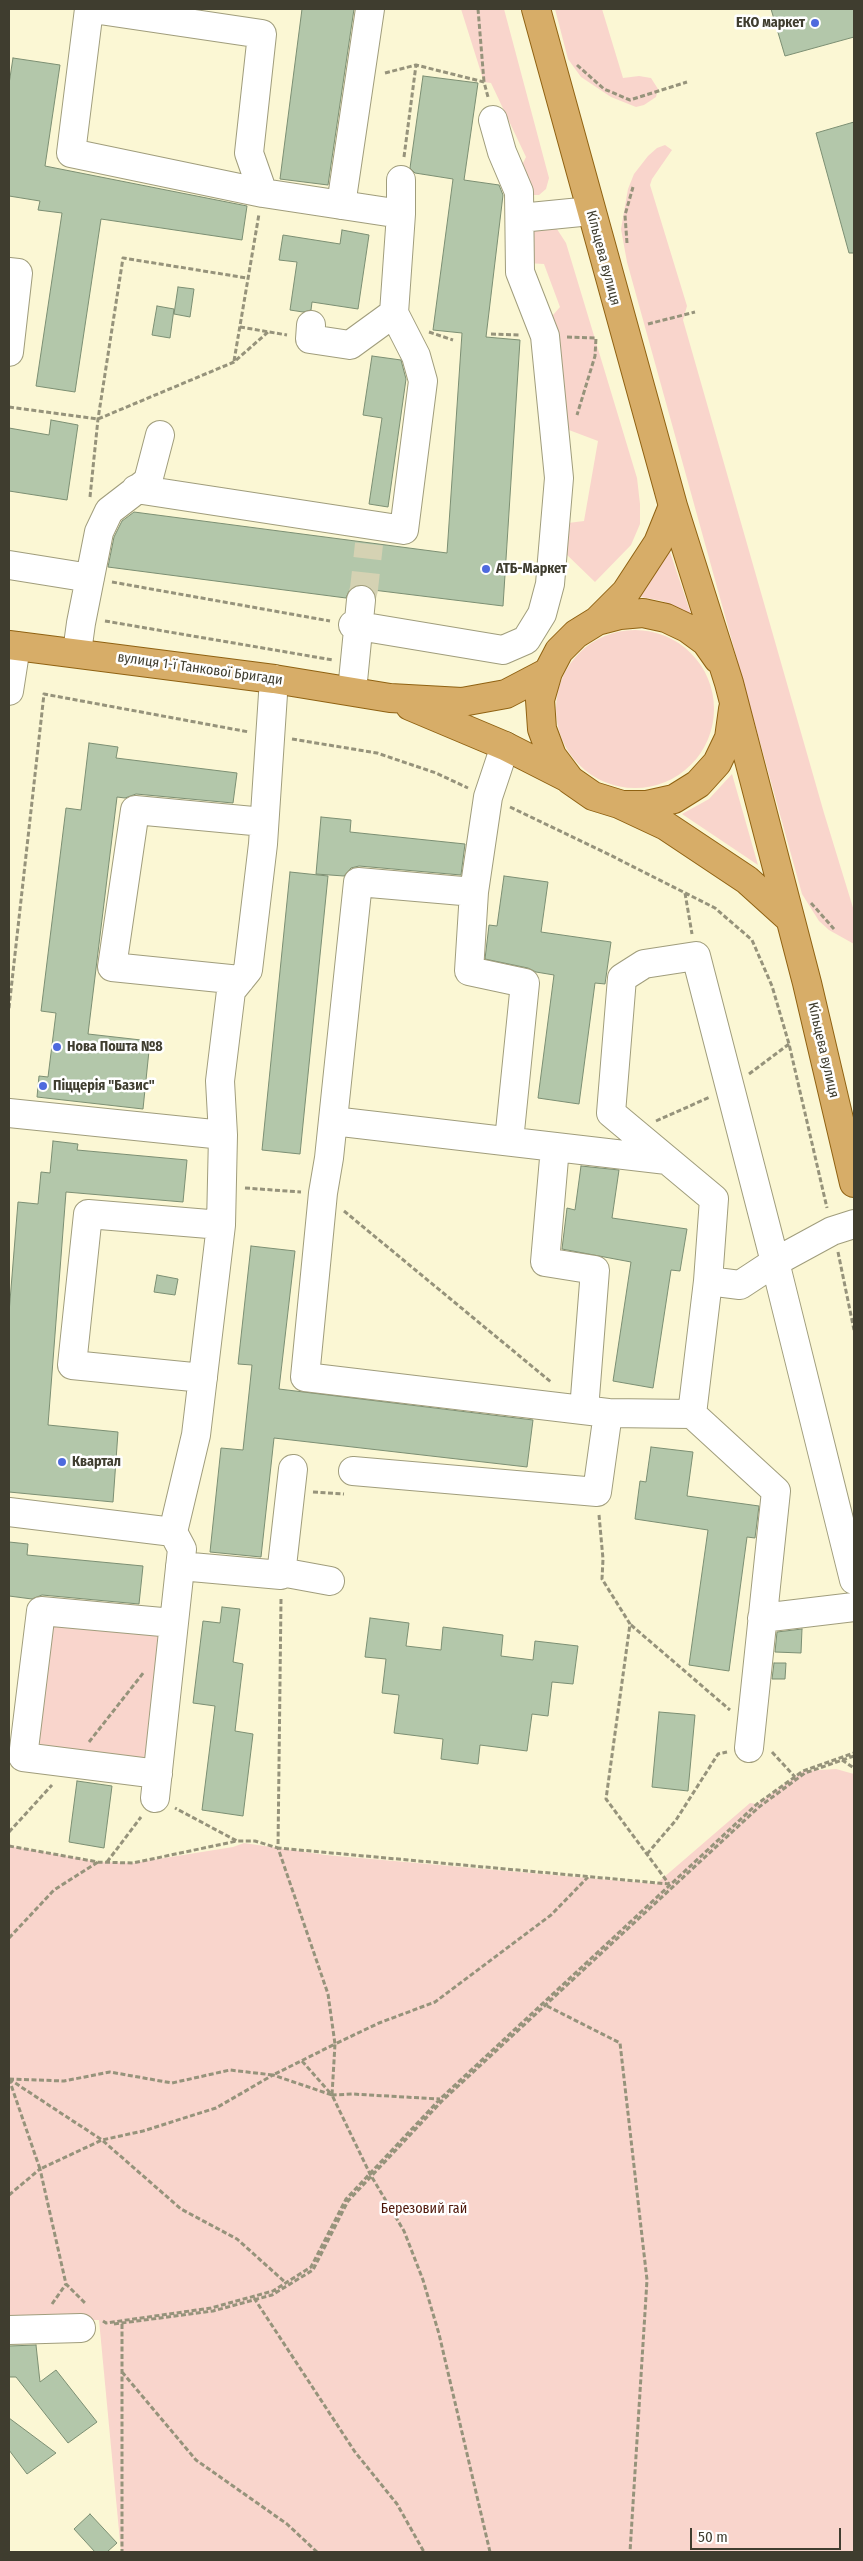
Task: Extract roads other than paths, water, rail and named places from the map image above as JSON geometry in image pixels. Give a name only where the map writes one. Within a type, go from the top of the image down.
[{"type":"main road","name":"Кільцева вулиця","points":[[536,9],[673,506],[729,683],[788,917],[809,992],[854,1183]]},
{"type":"main road","name":"Кільцева вулиця","points":[[673,506],[658,544],[626,592],[597,621],[576,634],[559,651],[548,672],[540,700],[542,729],[552,756],[570,780],[593,796],[619,804],[666,826],[747,880],[788,917]]},
{"type":"main road","name":"Кільцева вулиця","points":[[597,621],[620,614],[643,613],[666,618],[687,628],[706,642],[720,661],[729,683],[733,711],[729,738],[717,764],[698,784],[674,798],[647,806],[619,804]]},
{"type":"main road","name":"вулиця 1-ї Танкової Бригади","points":[[12,645],[274,679],[390,698],[462,702],[506,694],[548,672]]},
{"type":"main road","name":"вулиця 1-ї Танкової Бригади","points":[[390,698],[505,746],[570,780]]},
{"type":"street","points":[[263,193],[249,153],[262,34],[91,9],[71,153],[263,193],[401,214]]},
{"type":"street","points":[[341,205],[370,9]]},
{"type":"street","points":[[352,691],[358,617],[503,650],[526,640],[542,614],[550,584],[558,478],[545,336],[520,272],[519,192],[502,152],[493,120]]},
{"type":"street","points":[[136,489],[369,534],[404,530],[423,381],[416,356],[394,313],[401,214],[401,180]]},
{"type":"street","points":[[520,218],[591,211]]},
{"type":"street","points":[[9,272],[18,273],[9,352]]},
{"type":"street","points":[[310,332],[350,345],[394,313]]},
{"type":"street","points":[[77,652],[99,532],[110,511],[148,481],[160,435]]},
{"type":"street","points":[[9,566],[90,578]]},
{"type":"street","points":[[9,691],[12,645]]},
{"type":"street","points":[[173,1623],[41,1611],[23,1757],[72,1763],[157,1786],[182,1549],[173,1532],[196,1435],[221,1225],[223,1135],[220,1081],[231,991],[248,970],[264,822],[274,679]]},
{"type":"street","points":[[505,746],[488,797],[474,892],[468,971],[524,983],[509,1141]]},
{"type":"street","points":[[240,980],[112,967],[135,810],[264,822]]},
{"type":"street","points":[[474,892],[358,882],[323,1193],[305,1377],[596,1411],[692,1414],[776,1491],[750,1738]]},
{"type":"street","points":[[692,1414],[708,1281],[714,1199],[611,1113],[622,978],[644,964],[696,956],[854,1580]]},
{"type":"street","points":[[9,1113],[223,1135]]},
{"type":"street","points":[[332,1121],[667,1160]]},
{"type":"street","points":[[346,1482],[597,1492],[595,1270],[545,1262],[555,1147]]},
{"type":"street","points":[[203,1378],[72,1365],[88,1214],[221,1225]]},
{"type":"street","points":[[708,1281],[740,1285],[775,1262],[843,1228]]},
{"type":"street","points":[[281,1573],[293,1469]]},
{"type":"street","points":[[9,1512],[173,1532]]},
{"type":"street","points":[[180,1566],[281,1573],[330,1581]]},
{"type":"street","points":[[762,1618],[854,1607]]},
{"type":"street","points":[[9,2330],[95,2320]]},
{"type":"tunnel","points":[[361,600],[369,544]]},
{"type":"place","name":"ЕКО маркет","points":[[815,23]]},
{"type":"place","name":"АТБ-Маркет","points":[[486,569]]},
{"type":"place","name":"Нова Пошта №8","points":[[57,1047]]},
{"type":"place","name":"Піццерія \"Базис\"","points":[[43,1086]]},
{"type":"place","name":"Квартал","points":[[62,1462]]},
{"type":"park label","name":"Березовий гай","points":[[424,2209]]}]
